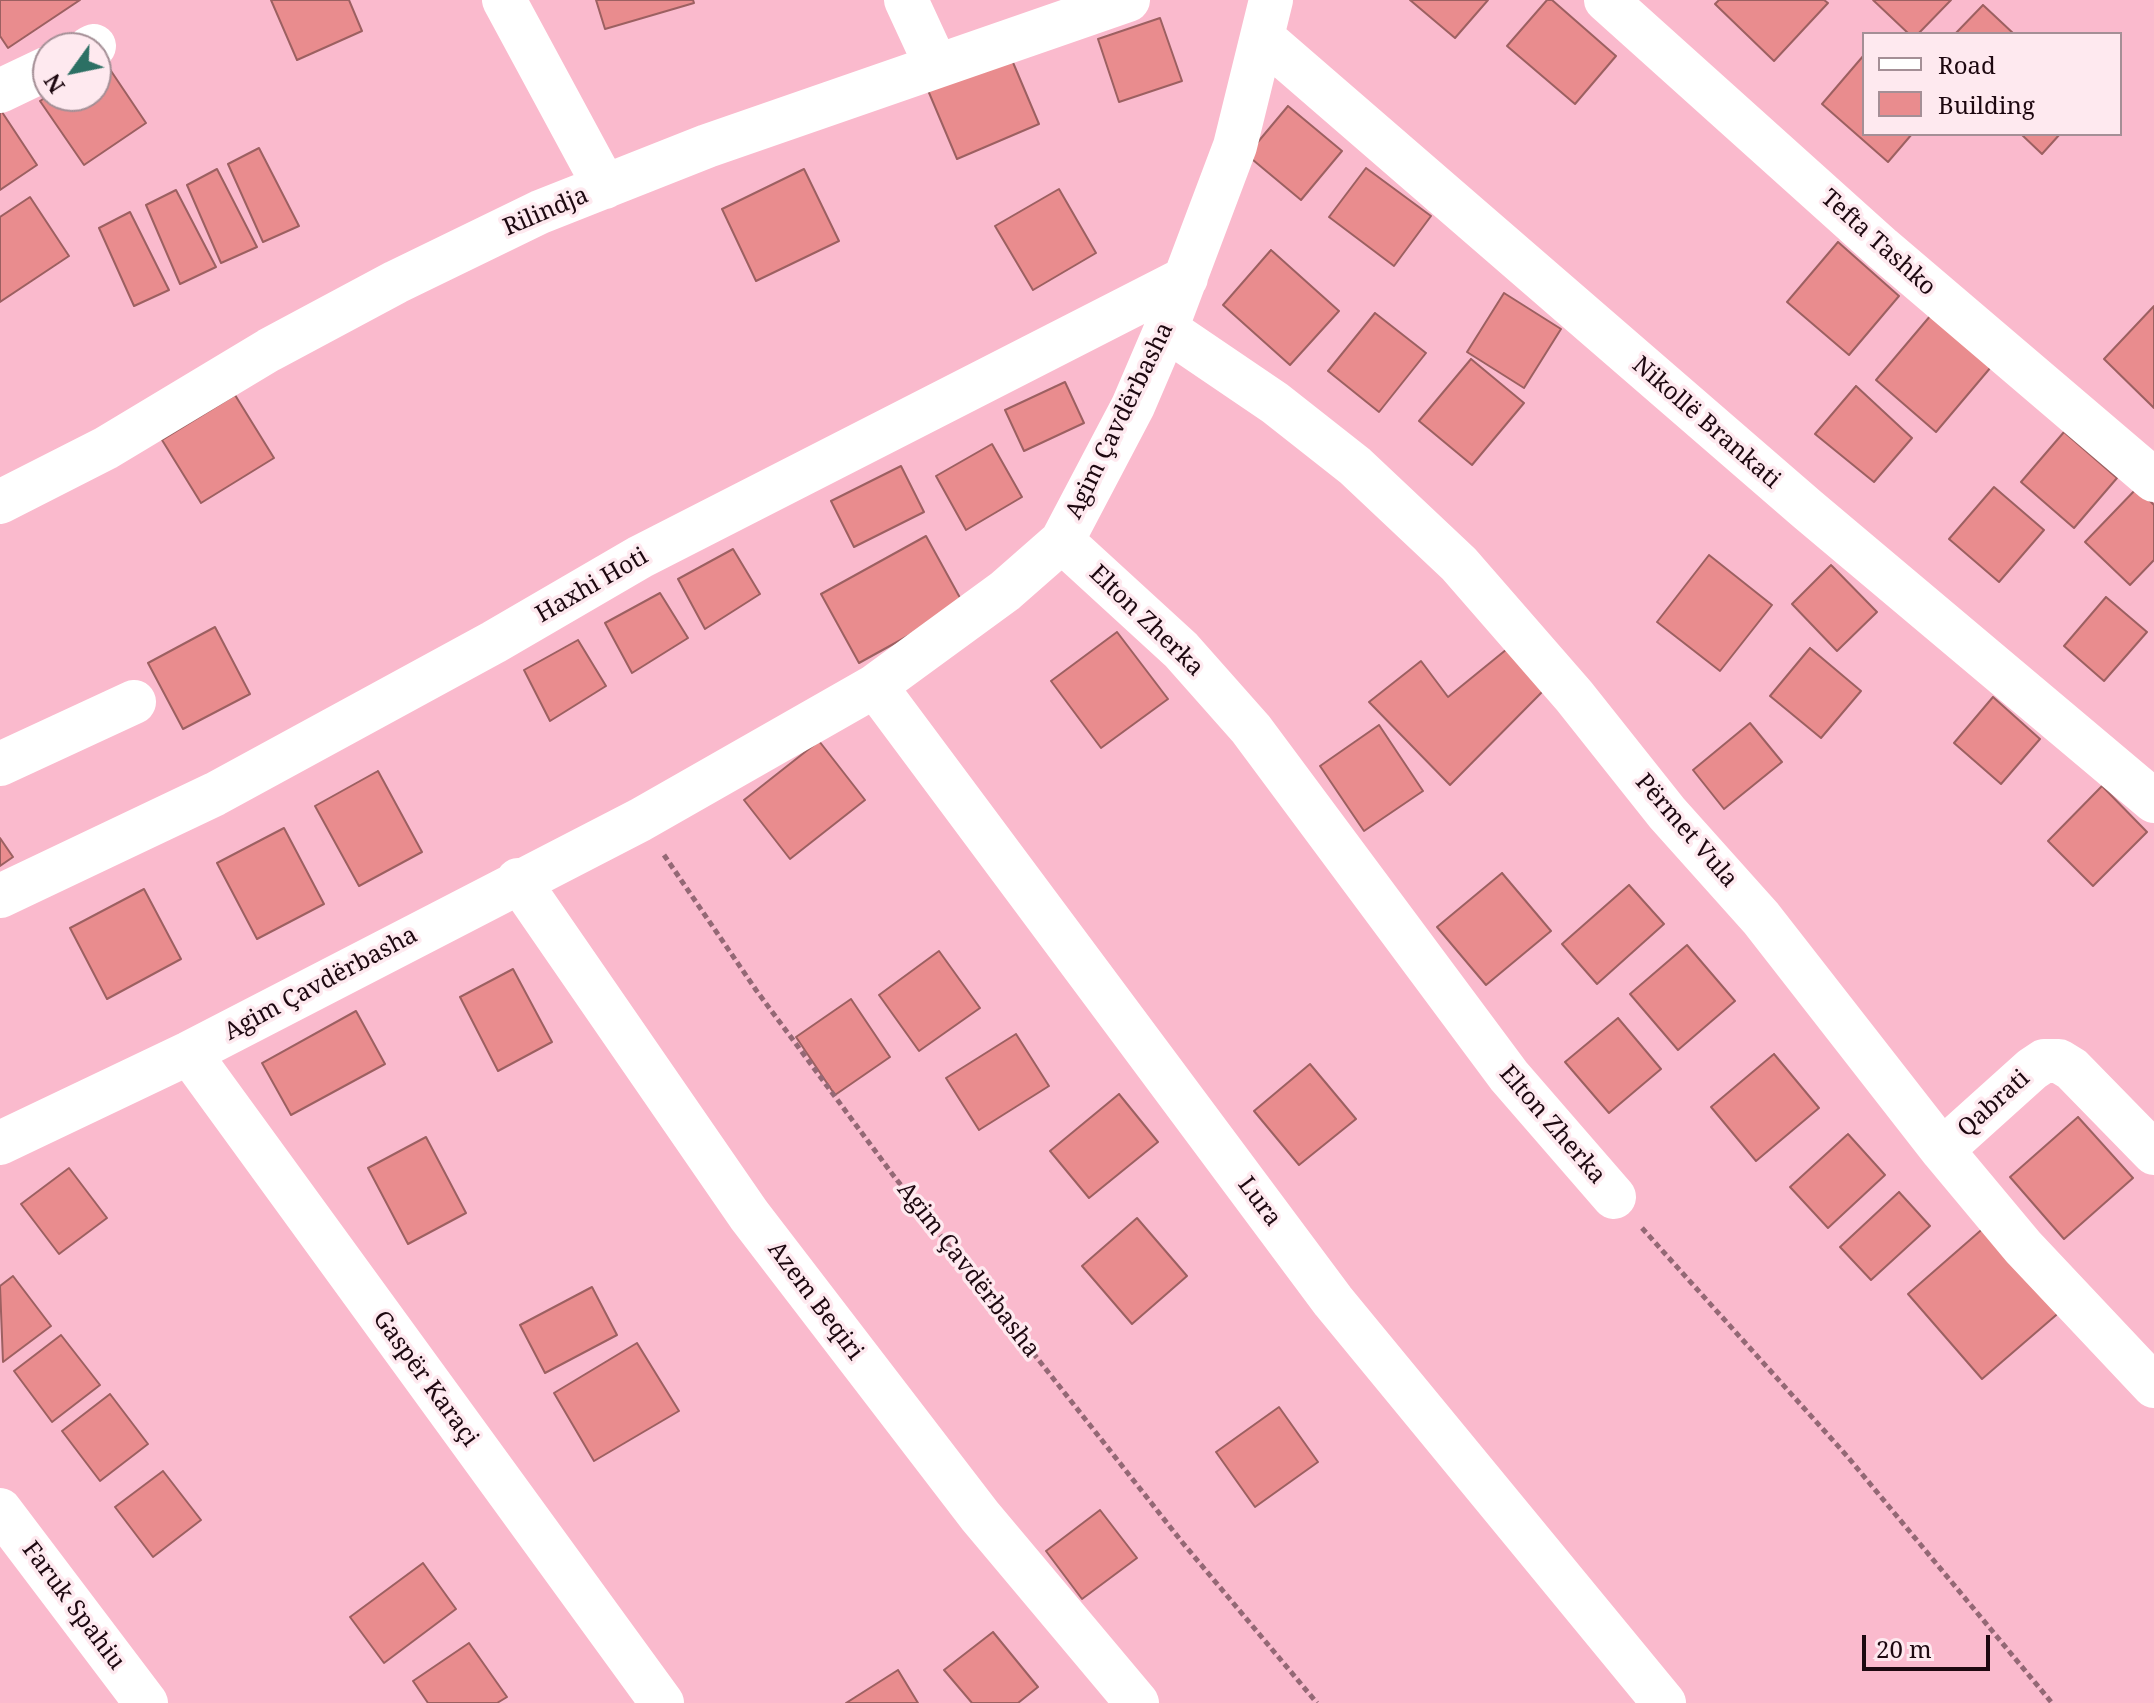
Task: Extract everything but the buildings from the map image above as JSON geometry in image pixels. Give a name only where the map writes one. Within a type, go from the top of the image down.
[{"type":"street","points":[[504,0],[605,187]]},
{"type":"street","points":[[906,0],[936,65]]},
{"type":"street","name":"Rilindja","points":[[0,502],[106,448],[269,350],[396,282],[540,212],[936,65],[1128,0]]},
{"type":"street","name":"Tefta Tashko","points":[[1606,0],[1894,258],[2154,480]]},
{"type":"street","name":"Agim Çavdërbasha","points":[[0,1143],[189,1053],[518,880],[640,820],[875,686],[995,599],[1062,541],[1133,406],[1166,329],[1235,146],[1267,19]]},
{"type":"street","name":"Nikollë Brankati","points":[[1267,19],[1807,509],[2154,801]]},
{"type":"street","points":[[0,91],[32,76]]},
{"type":"street","name":"Haxhi Hoti","points":[[0,896],[215,794],[494,642],[640,557],[1186,278]]},
{"type":"street","name":"Përmet Vula","points":[[1166,329],[1275,403],[1343,457],[1459,564],[1574,696],[1667,813],[1761,918],[1942,1150],[2023,1247],[2154,1386]]},
{"type":"street","name":"Elton Zherka","points":[[1062,541],[1181,650],[1251,729],[1509,1076],[1614,1197]]},
{"type":"street","name":"Lura","points":[[875,686],[1333,1301],[1664,1703]]},
{"type":"street","points":[[0,764],[134,702]]},
{"type":"street","name":"Azem Beqiri","points":[[518,880],[749,1215],[980,1516],[1137,1703]]},
{"type":"street","name":"Gaspër Karaçi","points":[[189,1053],[662,1703]]},
{"type":"street","name":"Qabrati","points":[[1942,1150],[2032,1069],[2044,1061],[2059,1061],[2072,1069],[2154,1153]]},
{"type":"street","name":"Faruk Spahiu","points":[[0,1510],[146,1703]]},
{"type":"path","name":"Agim Çavdërbasha","points":[[640,820],[756,990],[893,1175],[1182,1542],[1317,1703]]},
{"type":"path","name":"Elton Zherka","points":[[1614,1197],[1847,1456],[2052,1703]]}]
